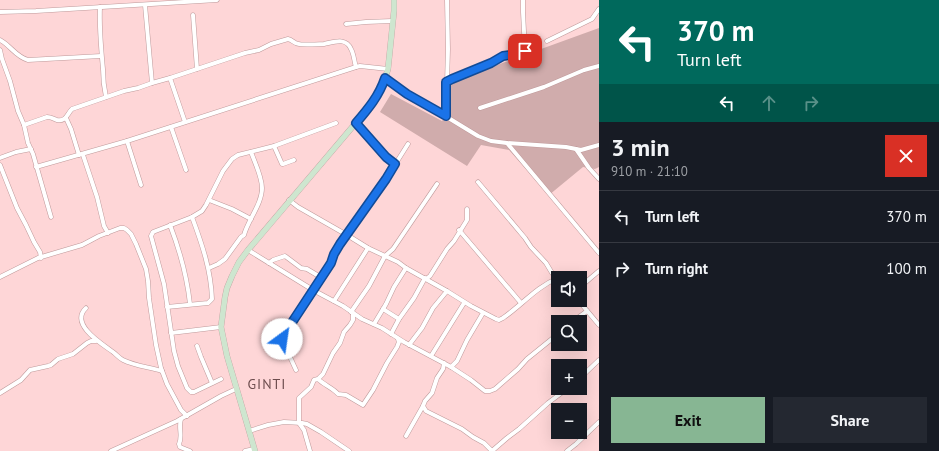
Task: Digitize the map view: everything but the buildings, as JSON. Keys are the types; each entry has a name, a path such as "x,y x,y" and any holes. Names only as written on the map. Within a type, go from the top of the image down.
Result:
{"main road":[{"path":"254,450 227,356 221,327 227,288 239,262 248,250 379,94 388,69 394,0"}],"street":[{"path":"0,12 217,0"},
{"path":"446,116 448,49 447,0"},
{"path":"446,82 491,63 503,56 524,53 522,12 523,0"},
{"path":"145,5 152,83"},
{"path":"100,7 99,24 101,56 103,83 106,97"},
{"path":"547,41 592,19 599,10"},
{"path":"193,15 197,69"},
{"path":"346,24 392,22"},
{"path":"24,125 50,116 55,120 63,120 72,109 124,91 170,78 290,39 299,44 322,44 336,41 345,42 352,50 356,67"},
{"path":"0,40 26,60 101,56"},
{"path":"0,50 51,217"},
{"path":"36,167 172,127 356,67 360,66 388,69"},
{"path":"480,108 544,87 584,70 599,66"},
{"path":"170,78 185,122"},
{"path":"385,78 407,94 478,136 490,141 576,149 586,149 599,145"},
{"path":"66,118 97,197 104,226 108,233"},
{"path":"221,379 194,392 187,388 174,351 164,284 151,236 153,232 192,217 202,211 223,171 232,159 274,146 336,123"},
{"path":"356,123 386,157 395,164"},
{"path":"172,127 186,170"},
{"path":"127,141 141,185"},
{"path":"507,143 599,253"},
{"path":"296,370 290,357 293,350 282,338 322,278 340,244 386,179 408,144"},
{"path":"274,146 282,164 294,160"},
{"path":"0,158 16,152 31,149"},
{"path":"576,149 599,179"},
{"path":"209,268 225,259 244,235 261,196 262,186 251,152"},
{"path":"0,165 17,208 40,252 41,258"},
{"path":"478,182 531,247 546,263 551,271"},
{"path":"310,451 304,430 299,422 300,398 311,387 314,380 318,379 322,374 340,343 344,332 353,320 352,312 370,286 386,256 393,249 437,184"},
{"path":"209,200 232,209 251,219"},
{"path":"289,200 298,207 368,248 398,262 447,291 464,303 496,319 500,320 533,293 551,281"},
{"path":"391,334 399,319 426,279 430,276 447,248 454,241 466,220 467,209"},
{"path":"167,307 208,303 212,299 209,268 192,217"},
{"path":"170,225 182,261 188,286 190,304"},
{"path":"0,277 14,269 41,258 82,245 99,236 120,228 127,230 131,234 146,269 156,345 162,371 181,410 187,416"},
{"path":"459,230 521,304"},
{"path":"334,301 368,248"},
{"path":"248,250 313,290 343,306 362,319 374,324 398,339 444,363 484,390 490,391 495,389 527,359 551,340"},
{"path":"269,264 273,260 285,256 301,268 307,269 322,278"},
{"path":"374,324 406,268"},
{"path":"587,281 599,271"},
{"path":"409,345 422,328 433,308 447,291"},
{"path":"431,356 464,303"},
{"path":"584,307 599,325"},
{"path":"86,308 82,312 82,323 85,329 96,341 123,360 136,365 162,371"},
{"path":"383,309 399,319"},
{"path":"582,315 587,311"},
{"path":"451,368 483,313"},
{"path":"171,333 221,327"},
{"path":"318,379 338,394 346,395 363,404 373,390 397,347 399,342 398,339"},
{"path":"0,393 24,378 30,370 51,365 58,359 73,354 87,343 96,341"},
{"path":"197,346 212,383"},
{"path":"587,371 599,360"},
{"path":"406,436 424,406 425,401 432,393 443,369 444,363"},
{"path":"111,451 182,419 236,388"},
{"path":"424,406 426,410 462,429 484,443 492,451 559,395"},
{"path":"182,419 180,424 181,441 179,444 180,447 190,451"},
{"path":"249,431 284,422 299,422 307,424 321,432 349,451"},
{"path":"567,451 599,422"},
{"path":"304,430 307,424"},
{"path":"245,451 254,450"}],"shaded area":[{"path":"599,28 599,167 595,169 583,167 549,195 509,150 481,145 467,166 380,112 391,94 442,121 449,111 451,83"}],"district":[{"name":"GINTI","path":"267,384"}],"route":[{"path":"282,339 327,270 340,244 395,164 386,157 356,123 379,94 385,78 407,94 446,116 446,82 491,63 503,56 524,53 525,51"}]}
